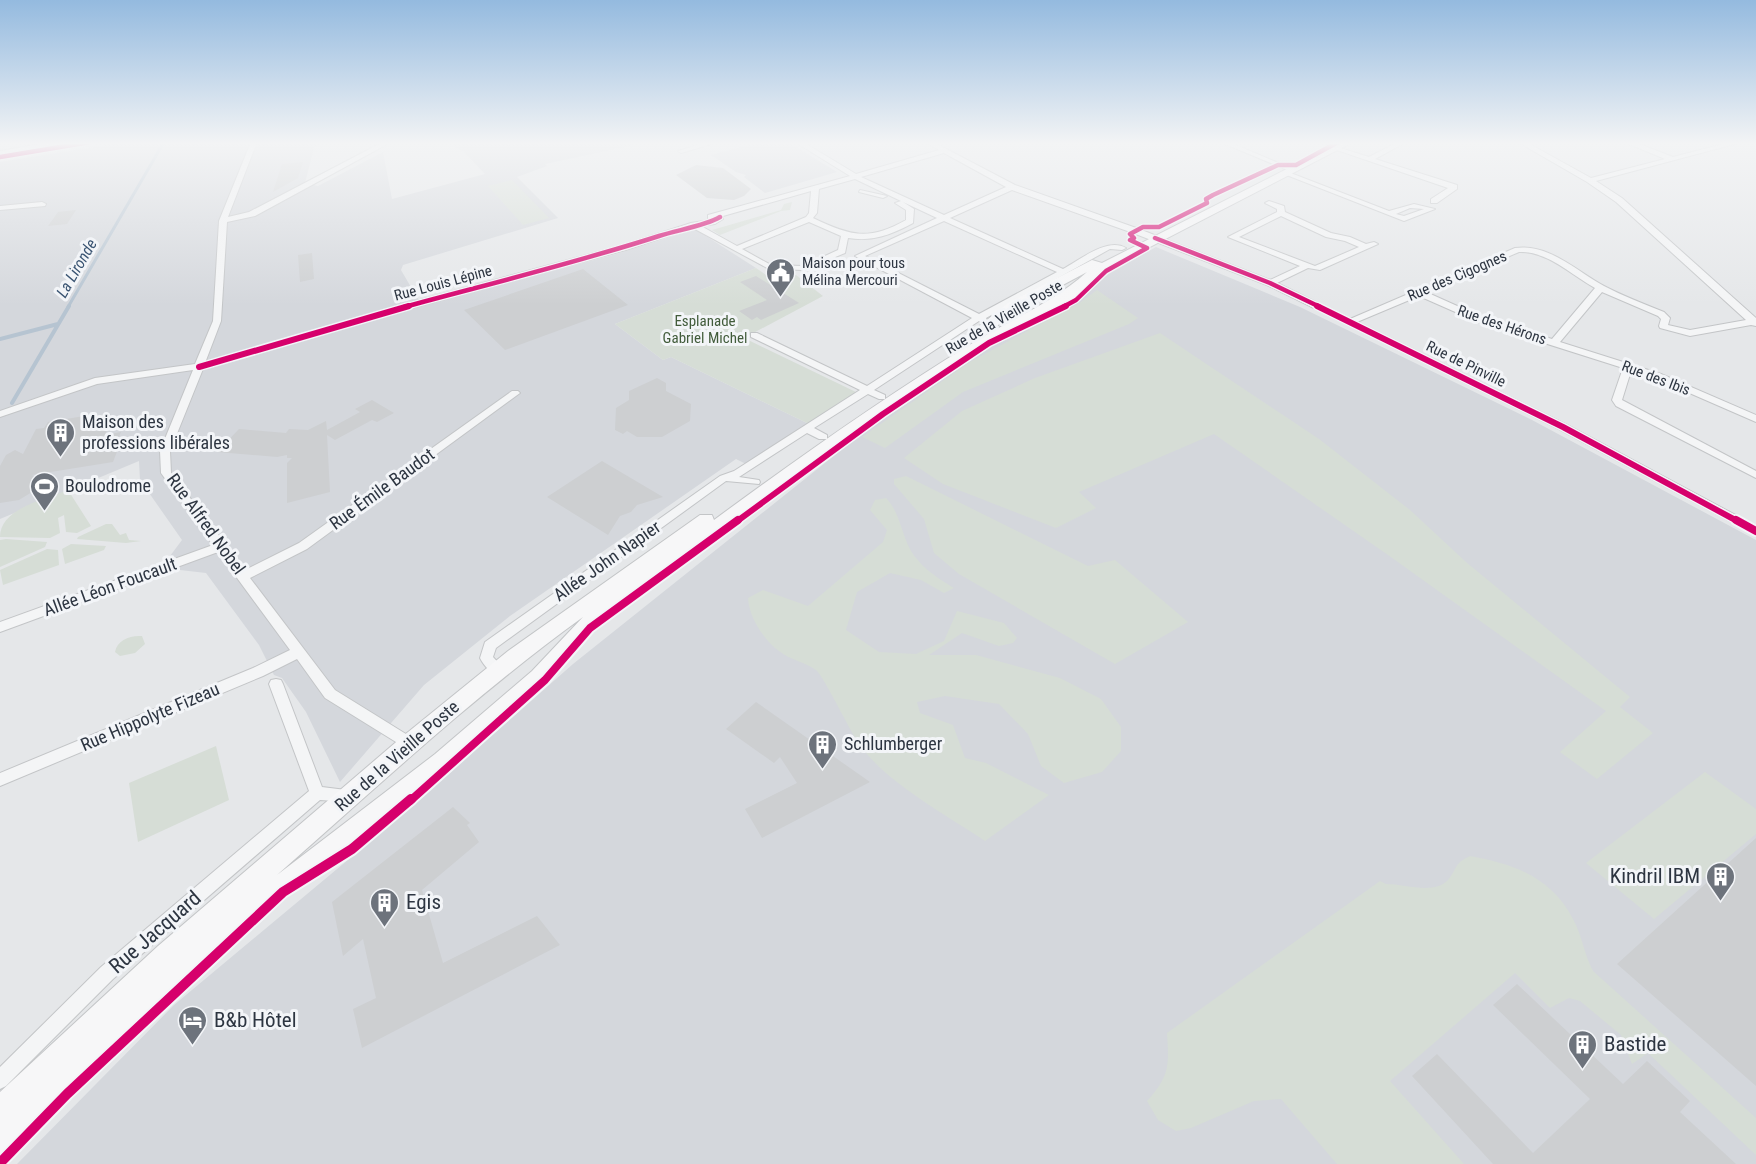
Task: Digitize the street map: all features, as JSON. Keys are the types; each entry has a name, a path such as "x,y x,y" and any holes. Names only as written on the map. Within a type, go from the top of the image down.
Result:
{"main road":[{"name":"Rue de la Vieille Poste","path":"0,1140 254,907 443,760 539,676 594,617 828,445 977,346 1068,296 1094,273 1155,238 1240,196"},
{"name":"Rue de la Vieille Poste","path":"0,1111 167,955 351,796 408,743 498,670 755,483 981,325 996,321 1013,306 1069,272 1134,242 1155,238"}],"street":[{"name":"Rue Alfred Nobel","path":"233,196 223,221 217,321 165,451 166,472 330,694 408,743"},
{"path":"223,221 252,214 285,196"},
{"name":"Rue Louis Lépine","path":"3,413 95,381 199,367 400,308 623,248 790,196"},
{"path":"735,249 809,219 813,213 814,196"},
{"path":"809,219 844,237 874,237 910,221 909,208 883,196"},
{"path":"898,196 1069,272"},
{"path":"981,325 859,256 991,196"},
{"name":"Rue de Pinville","path":"1038,196 1155,238 1270,284 1563,427 1756,531"},
{"path":"1347,196 1389,214"},
{"path":"1434,201 1441,196"},
{"path":"1611,196 1646,223 1755,322"},
{"path":"1269,203 1281,208 1281,213"},
{"path":"0,208 42,204"},
{"path":"1281,213 1329,235 1370,246 1317,268 1306,266 1232,237 1281,213"},
{"path":"694,225 766,267 800,269 842,251 844,237"},
{"name":"Rue des Cigognes","path":"1350,322 1522,249 1541,252 1600,288 1661,314 1666,318 1663,326 1689,333 1755,322"},
{"path":"1270,284 1306,266"},
{"name":"Rue de la Vieille Poste","path":"724,478 738,473 867,389 1069,272"},
{"name":"Rue des Hérons","path":"1418,292 1481,320 1554,343 1600,288"},
{"path":"754,335 882,396"},
{"name":"Rue des Ibis","path":"1554,343 1658,376 1756,419"},
{"path":"1628,366 1617,400 1619,404 1756,475"},
{"name":"Rue Émile Baudot","path":"243,576 303,546 515,393"},
{"path":"1744,414 1756,405"},
{"path":"0,423 3,413"},
{"path":"806,428 823,437"},
{"path":"724,478 755,483"},
{"name":"Allée John Napier","path":"498,670 486,658 490,645 724,478"},
{"name":"Allée Léon Foucault","path":"0,627 219,546"},
{"name":"Rue Hippolyte Fizeau","path":"0,780 258,672 298,652"},
{"path":"276,684 317,793 351,796"},
{"name":"Rue Jacquard","path":"0,1080 107,973 317,793"}],"shaded area":[{"path":"0,196 391,196 392,199 402,196 536,196 558,218 403,265 401,270 422,306 620,253 695,229 756,268 615,324 663,360 671,357 809,424 746,464 736,459 510,616 424,685 340,782 306,712 282,678 274,675 259,645 206,573 180,570 170,556 182,540 140,480 139,461 0,519"},
{"path":"1156,247 1300,307 1532,420 1756,540 1756,1164 17,1164 174,1005 391,824 573,664 860,435 1001,340 1044,321 1079,301 1107,275"}],"green space":[{"path":"497,196 528,196 549,218 523,225"},
{"path":"792,202 790,210 781,211 720,235 712,230 781,210 784,204"},
{"name":"Esplanade Gabriel Michel","path":"756,268 772,279 796,275 823,296 744,338 858,393 809,424 671,357 663,360 615,324"},
{"path":"1097,290 1138,318 1129,324 963,392 885,448 862,437 970,362 1081,302"},
{"path":"1160,333 1319,439 1410,510 1466,562 1630,697 1620,707 1653,733 1597,779 1560,752 1606,711 1214,434 1079,492 1096,508 1056,528 943,484 904,458 962,411 1035,378"},
{"path":"906,476 1088,566 1115,560 1188,622 1115,664 959,574 934,553 924,519 894,484 894,479"},
{"name":"Boulodrome","path":"68,490 91,526 77,533 66,532 64,515 58,518 60,533 50,538 0,537 2,527 16,512 37,501"},
{"path":"886,498 894,508 908,545 916,559 954,588 944,593 921,580 890,573 857,592 846,630 879,652 916,654 944,641 957,611 1004,623 1017,638 1013,643 999,646 962,633 929,655 976,655 1060,678 1101,699 1121,727 1121,751 1102,772 1064,783 1041,766 1028,734 999,704 945,696 917,702 920,713 953,725 965,758 986,763 1049,795 985,841 920,799 887,774 857,741 816,670 788,657 773,646 762,634 751,613 748,598 763,590 808,606 883,542 887,530 870,510 875,500"},
{"path":"106,524 112,524 120,535 126,533 129,540 141,541 126,543 77,539"},
{"path":"0,540 47,542 45,547 0,567"},
{"path":"71,544 106,546 104,550 65,564 62,549"},
{"path":"47,549 58,550 59,565 3,585 0,570"},
{"path":"142,636 145,644 135,653 120,656 115,652 118,644 125,639"},
{"path":"216,746 229,800 138,842 129,783"},
{"path":"1705,772 1756,809 1756,834 1654,919 1586,863"},
{"path":"1470,856 1516,868 1530,875 1554,893 1576,925 1593,971 1756,1118 1756,1155 1648,1053 1632,1064 1621,1035 1580,1001 1569,998 1550,1008 1515,973 1390,1081 1464,1164 1337,1164 1281,1099 1254,1101 1191,1128 1176,1131 1158,1120 1147,1101 1164,1077 1168,1062 1167,1033 1380,881 1386,884 1419,888 1435,887 1448,880 1458,864"}],"building":[{"path":"705,196 743,196 734,200"},
{"path":"76,210 67,224 48,226 58,212"},
{"path":"312,253 314,279 300,282 298,255"},
{"path":"583,269 628,305 505,350 464,310"},
{"name":"Maison pour tous Mélina Mercouri","path":"756,276 799,303 761,320 757,317 752,320 739,311 767,300 740,282"},
{"path":"657,378 666,383 666,391 691,404 690,421 662,437 637,437 627,431 623,434 615,430 616,408 629,400 629,391"},
{"path":"372,400 394,413 377,422 372,420 335,440 327,435 330,492 287,503 287,463 292,458 287,458 287,455 277,457 217,452 239,429 286,433 289,429 308,430 326,421 327,430 360,412 355,409"},
{"name":"Maison des professions libérales","path":"96,414 95,417 111,414 104,431 107,430 105,435 121,432 114,449 118,449 113,462 32,475 53,485 37,494 32,492 19,500 0,503 0,466 6,455 15,450 23,454 36,429 44,428 48,422"},
{"path":"602,461 663,497 637,505 631,512 620,516 608,535 547,497"},
{"name":"Schlumberger","path":"756,702 870,782 762,838 745,809 797,783 780,757 774,763 726,729"},
{"name":"Egis","path":"453,807 470,823 467,825 479,842 422,890 443,963 537,916 560,945 362,1048 353,1009 376,998 363,939 343,956 332,902"},
{"name":"Kindril IBM","path":"1756,838 1756,1086 1617,964"},
{"name":"Bastide","path":"1517,984 1623,1084 1647,1061 1690,1101 1680,1112 1736,1164 1493,1164 1412,1076 1437,1054 1533,1153 1590,1099 1493,1005"}],"waterway":[{"name":"La Lironde","path":"68,307 132,196"},
{"path":"12,403 69,306"},
{"name":"La Lironde","path":"0,339 58,324"}],"cycle path":[{"path":"1147,248 1130,240 1134,238 1130,234 1143,227 1159,227 1207,203 1206,199 1211,196"},
{"path":"199,367 401,308 623,248 694,225 712,222 720,217"},
{"path":"1155,238 1270,283 1350,322 1563,427 1756,531"},
{"path":"0,1163 67,1094 198,969 283,892 352,849 449,768 545,680 590,628 883,414 989,343 1043,319 1076,300 1106,271 1147,248"}],"place":[{"name":"Maison pour tous Mélina Mercouri","path":"781,298"},
{"name":"Maison des professions libérales","path":"61,458"},
{"name":"Boulodrome","path":"44,512"},
{"name":"Schlumberger","path":"823,770"},
{"name":"Kindril IBM","path":"1721,902"},
{"name":"Egis","path":"385,928"},
{"name":"B&b Hôtel","path":"193,1046"},
{"name":"Bastide","path":"1583,1070"}]}
